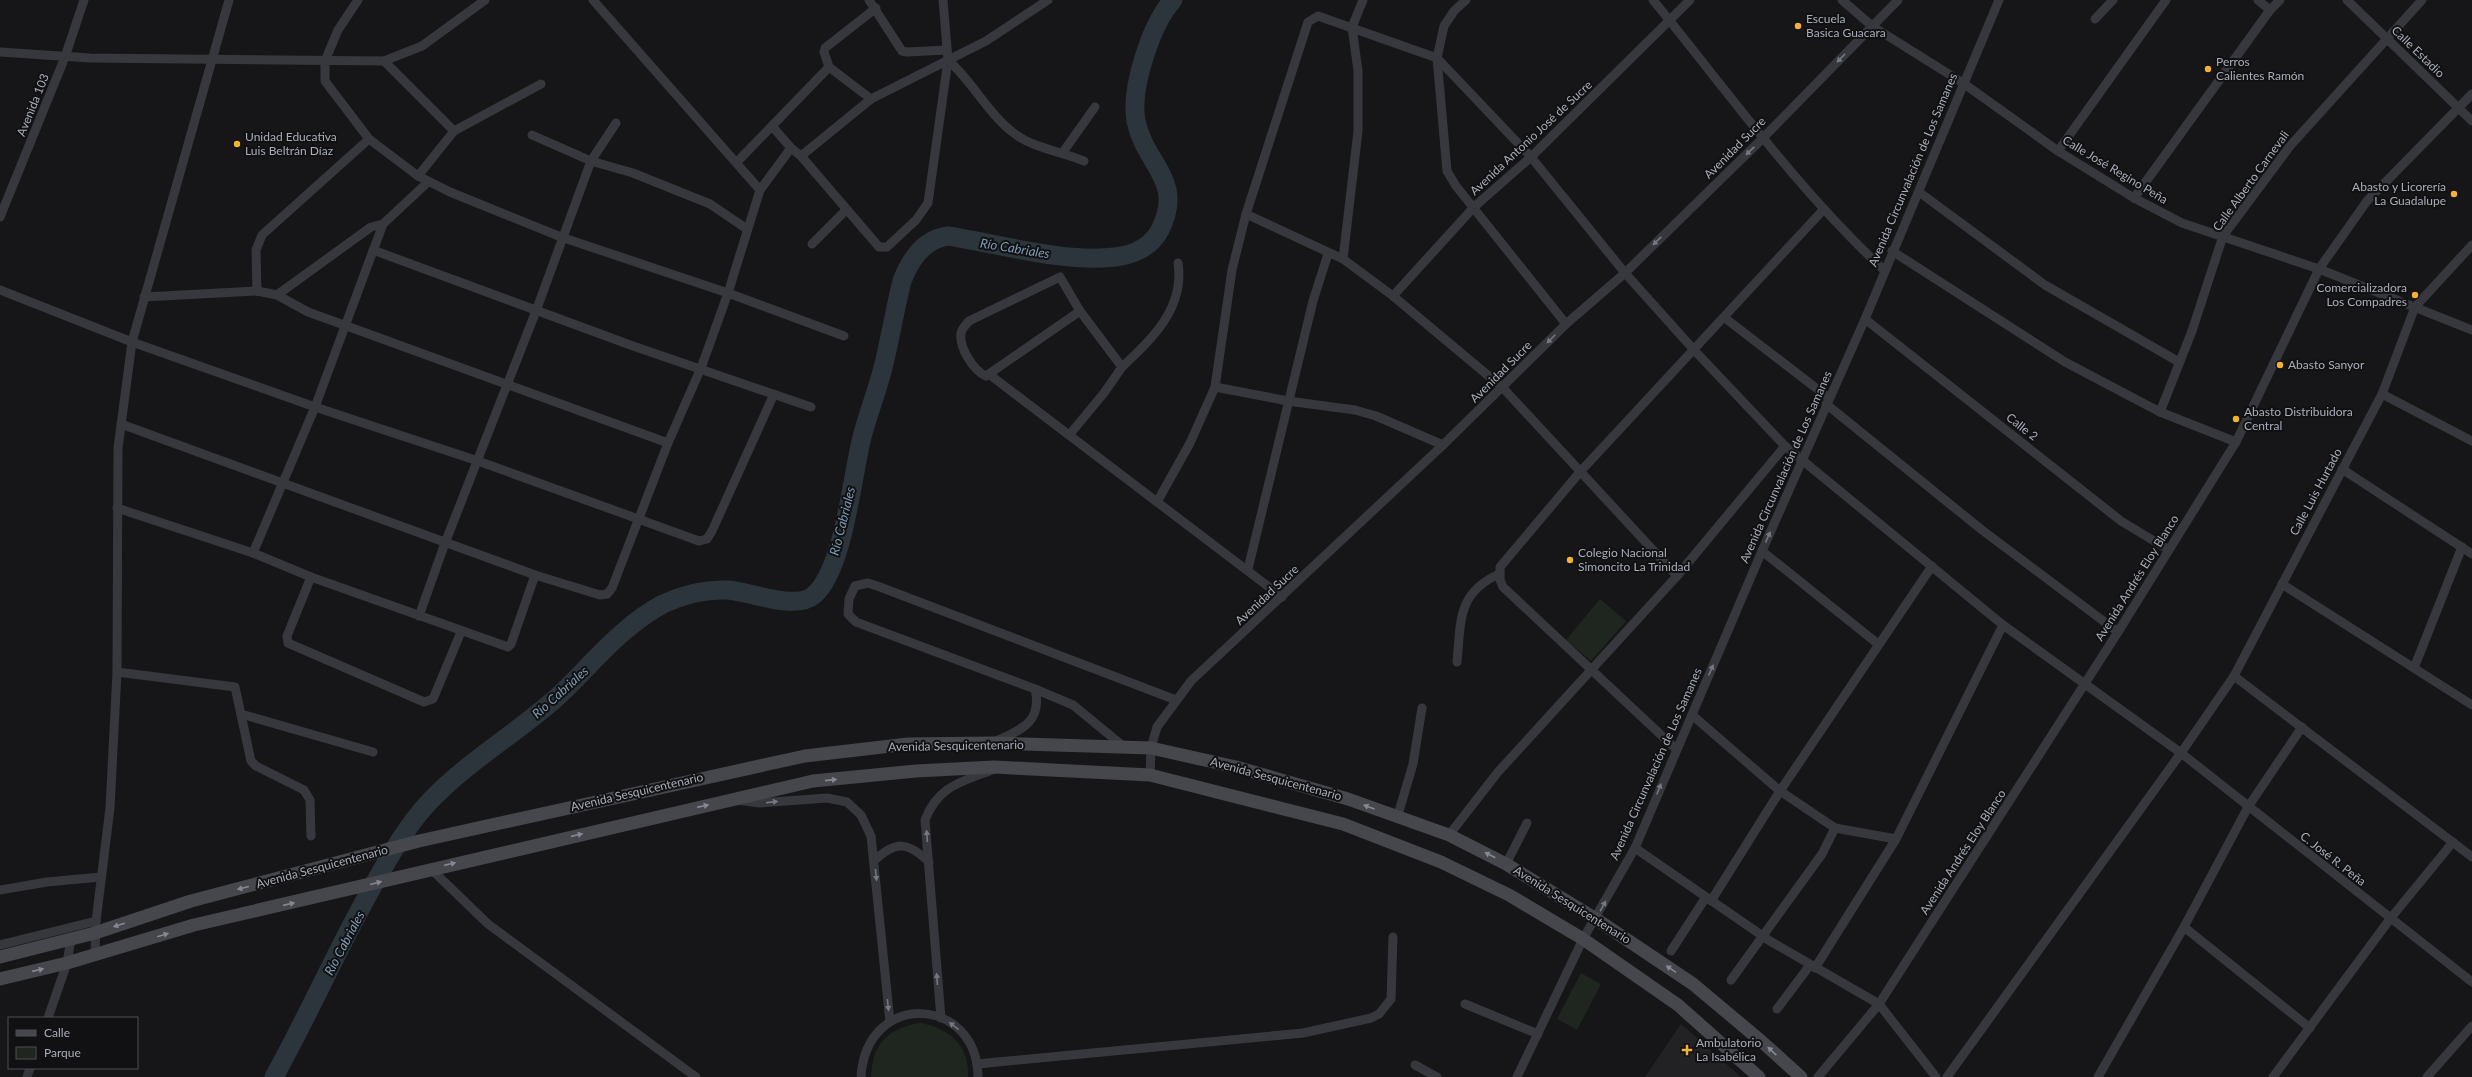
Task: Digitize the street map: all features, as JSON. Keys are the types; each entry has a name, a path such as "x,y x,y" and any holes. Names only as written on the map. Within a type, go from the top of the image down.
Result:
{"main road":[{"name":"Avenida Sesquicentenario","path":"0,957 71,939 96,927 420,841 805,756 908,744 993,743 1092,748 1123,746 1151,748 1236,767 1348,799 1397,818 1449,835 1506,864 1596,919 1692,984 1761,1041 1801,1077"},
{"name":"Avenida Sesquicentenario","path":"0,979 67,963 194,926 340,892 412,873 813,782 916,770 1001,768 1150,774 1343,824 1441,862 1509,895 1584,939 1678,1005 1759,1077"}],"street":[{"name":"Avenida 103","path":"0,217 65,56 84,0"},
{"path":"95,955 101,877 110,808 118,672 118,448 132,342 229,0"},
{"path":"358,0 338,30 325,61 325,81 369,139 418,176 428,182 561,237 728,293 844,336"},
{"path":"0,52 65,56 384,61 422,46 485,0"},
{"path":"593,0 738,162 760,190"},
{"path":"869,0 876,8 902,51 947,50"},
{"path":"772,126 791,148 801,156 876,244 887,247 916,220 928,203 948,60 943,0"},
{"path":"801,156 871,99 986,42 1048,0"},
{"path":"1343,260 1358,131 1358,71 1352,27 1363,0"},
{"path":"1466,0 1454,11 1444,26 1437,58 1447,171 1456,186 1566,324"},
{"path":"1653,0 1762,139 1824,209 1884,270"},
{"name":"Avenida Antonio José de Sucre","path":"1393,296 1474,207 1531,157 1690,0"},
{"name":"Calle José Regino Peña","path":"1842,0 1872,26 1963,83 2058,151 2134,198 2182,222 2319,269 2472,330"},
{"name":"Avenidad Sucre","path":"1150,774 1151,748 1157,727 1191,681 1503,388 1566,324 1625,273 1762,139 1898,0"},
{"name":"Avenida Circunvalación de Los Samanes","path":"1517,1077 1584,939 1635,848 1676,749 1762,551 1865,319 1884,270 1919,192 1963,83 1999,0"},
{"path":"2095,19 2113,0"},
{"path":"2058,151 2166,0"},
{"path":"2258,0 2270,10"},
{"path":"2134,198 2270,10 2280,0"},
{"name":"Calle Estadio","path":"2347,0 2472,121"},
{"name":"Calle Alberto Carnevali","path":"2160,412 2223,236 2290,146 2386,38 2422,0"},
{"path":"871,99 828,67 824,52 825,48 876,8"},
{"path":"1156,502 1190,443 1215,387 1232,270 1246,214 1308,22 1318,16 1437,58"},
{"name":"C. José R. Peña","path":"1437,58 1531,157 1625,273 1694,350 1785,446 1803,459 2003,625 2181,753 2390,919 2472,982"},
{"path":"948,60 963,74 1001,122 1016,134 1040,146 1063,152 1084,160"},
{"path":"384,61 454,131"},
{"path":"738,162 828,67"},
{"path":"418,176 454,131 541,84"},
{"name":"Avenida Andrés Eloy Blanco","path":"1818,1077 1879,1004 2085,685 2236,442 2319,269 2367,201 2472,94"},
{"path":"1063,152 1095,107"},
{"path":"419,616 445,543 536,311 561,237 592,161 616,123"},
{"path":"532,135 592,161 633,173 710,204 747,229"},
{"path":"257,291 256,250 262,236 369,139"},
{"path":"121,424 285,482 445,543 535,575 600,595 606,594 612,588 668,443 701,368 728,293 760,190 791,148"},
{"path":"277,295 364,232 383,224 428,182"},
{"path":"1919,192 2045,285 2179,362"},
{"path":"1676,749 1503,587 1499,574 1500,567 1506,558 1580,472 1725,318 1824,209"},
{"path":"812,244 846,210"},
{"path":"1246,214 1343,260 1393,296 1503,388 1677,576"},
{"path":"253,553 285,482 315,407 344,325 383,224"},
{"name":"Calle Luis Hurtado","path":"1947,1077 2181,753 2234,676 2382,394 2415,307 2472,245"},
{"path":"373,250 536,311 810,406"},
{"path":"1892,251 2065,362 2160,412 2236,442"},
{"path":"1248,569 1313,300 1328,254"},
{"path":"1070,434 1104,393 1122,367 1153,339 1164,322 1174,302 1179,284 1178,263"},
{"path":"1080,311 990,375 984,375 968,357 961,339 961,332 969,321 1059,277 1080,311 1122,367"},
{"path":"0,290 132,342 315,407 478,461 639,521 699,541 707,539 774,394"},
{"path":"144,297 257,291 277,295 308,312 668,443"},
{"path":"1725,318 1828,401 1982,530 2118,632"},
{"name":"Calle 2","path":"1865,319 2121,521 2169,550"},
{"path":"990,375 1070,434 1156,502 1248,569 1282,597"},
{"path":"1215,387 1288,401 1355,410 1376,416 1443,445"},
{"path":"2382,394 2472,441"},
{"path":"1449,835 1498,772 1677,576 1785,446"},
{"path":"2342,469 2472,554"},
{"path":"117,508 253,553 311,577 502,646 510,646 535,575"},
{"path":"2414,668 2462,547"},
{"path":"1762,551 1878,644"},
{"path":"1671,951 1709,899 1878,644 1932,566"},
{"path":"1457,662 1461,616 1469,596 1483,581 1499,574"},
{"path":"311,577 287,636 288,643 424,702 433,699 461,632"},
{"path":"1123,746 1073,705 1035,689 856,622 848,614 849,599 855,586 868,583 880,587 1176,700"},
{"path":"2282,584 2472,705"},
{"path":"1777,1009 1813,967 1896,838 2003,625"},
{"path":"118,672 234,687 251,761 256,766 304,790 310,800 311,836"},
{"path":"2234,676 2302,726 2472,857"},
{"path":"993,743 1023,728 1031,720 1035,714 1038,700 1035,689"},
{"path":"1397,818 1413,764 1422,708"},
{"path":"241,714 373,752"},
{"path":"1692,715 1780,791 1835,828 1896,838"},
{"path":"2098,1077 2184,927 2248,807 2302,726"},
{"path":"941,1018 925,820 932,804 944,790 1001,768"},
{"path":"733,799 759,804 827,798 847,802 861,815 871,836 890,1022"},
{"path":"1506,864 1527,824"},
{"path":"1730,980 1761,935 1822,854 1835,828"},
{"path":"2272,1077 2390,919 2453,842"},
{"path":"874,861 894,846 906,846 917,851 929,862"},
{"path":"1635,848 1761,935 1813,967 1879,1004 1936,1077"},
{"path":"431,869 488,924 696,1077"},
{"path":"0,890 47,882 101,877"},
{"name":"Avenida Sesquicentenario","path":"0,945 96,927"},
{"path":"2184,927 2310,1028"},
{"path":"977,1064 1303,1033 1372,1018 1380,1014 1391,999 1393,937"},
{"path":"48,1017 67,963 71,939"},
{"path":"1465,1004 1538,1034"},
{"path":"858,1077 861,1077 863,1058 870,1040 890,1022 900,1017 918,1013 941,1018 954,1025 968,1039 977,1064 978,1077"},
{"path":"2426,1077 2472,1026"},
{"path":"1415,1065 1437,1077"}],"shaded area":[{"name":"Ambulatorio La Isabélica","path":"1681,1024 1741,1077 1645,1077"}],"green space":[{"path":"1600,599 1626,621 1591,661 1566,640"},
{"path":"1581,973 1601,984 1577,1030 1557,1019"},
{"path":"920,1023 940,1029 956,1040 965,1056 968,1066 968,1077 871,1077 875,1055 884,1040 899,1029"}],"waterway":[{"name":"Río Cabriales","path":"274,1077 348,932 386,863 414,820 444,787 555,699 606,648 633,624 647,613 663,604 679,597 711,590 738,591 785,601 806,599 814,595 824,582 833,565 840,544 846,521 862,437 883,368 902,281 914,258 925,246 932,241 948,236 1032,252 1095,258 1122,256 1135,252 1152,241 1160,230 1167,213 1168,198 1166,185 1161,173 1147,150 1136,121 1136,92 1139,75 1150,40 1165,11 1173,0"}],"place":[{"name":"Escuela Basica Guacara","path":"1798,26"},
{"name":"Perros Calientes Ramón","path":"2208,69"},
{"name":"Unidad Educativa Luis Beltrán Díaz","path":"237,144"},
{"name":"Abasto y Licorería La Guadalupe","path":"2454,194"},
{"name":"Comercializadora Los Compadres","path":"2415,295"},
{"name":"Abasto Sanyor","path":"2280,365"},
{"name":"Abasto Distribuidora Central","path":"2236,419"},
{"name":"Colegio Nacional Simoncito La Trinidad","path":"1570,560"},
{"name":"Ambulatorio La Isabélica","path":"1687,1050"}]}
